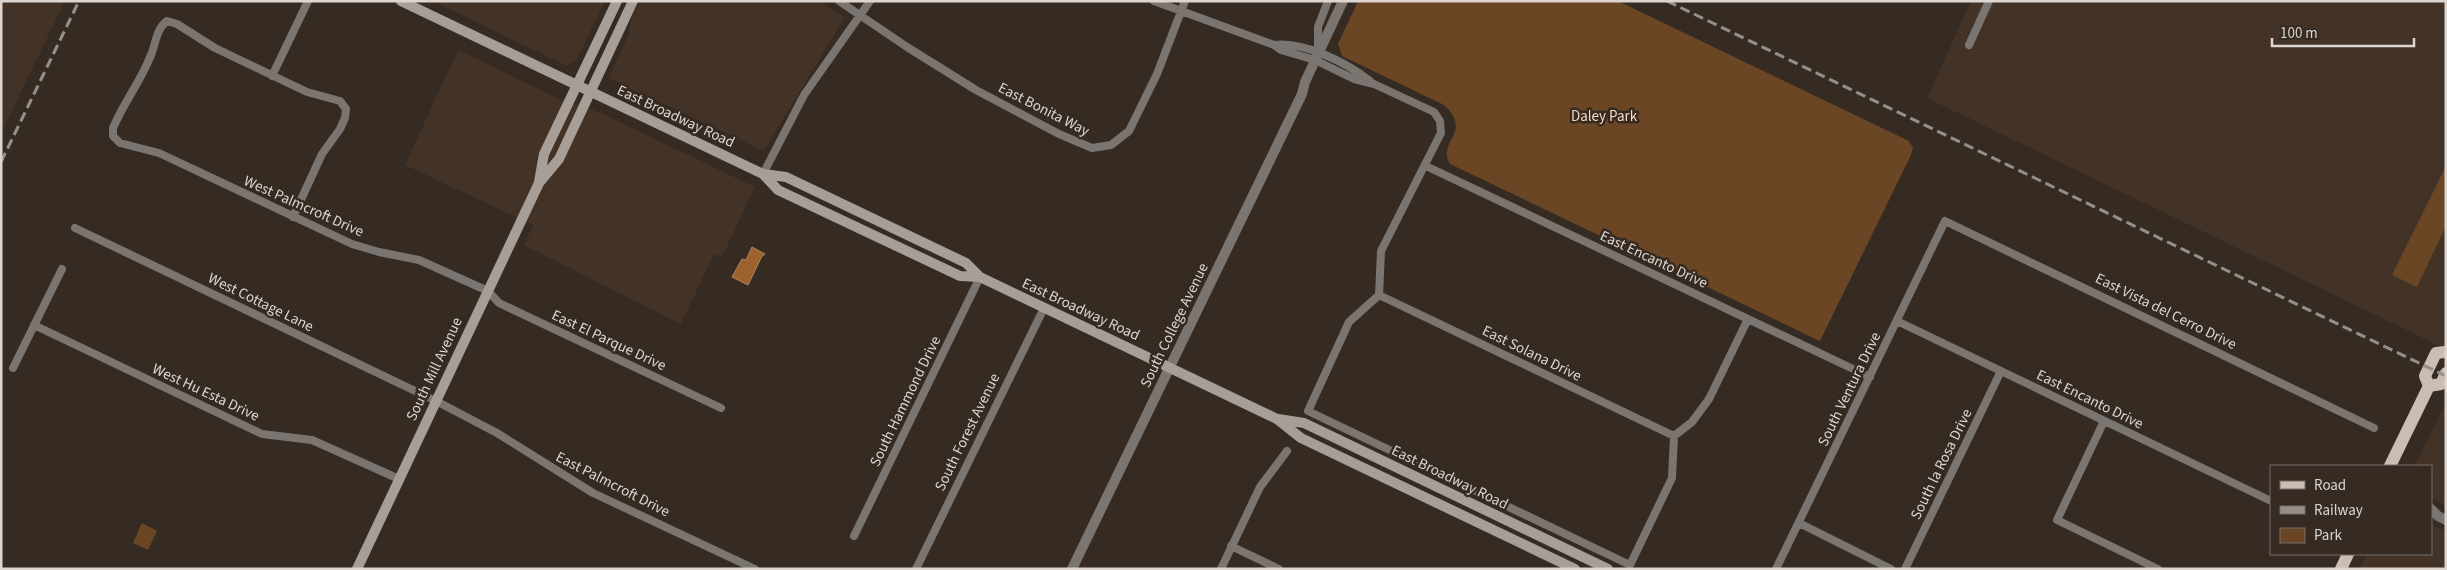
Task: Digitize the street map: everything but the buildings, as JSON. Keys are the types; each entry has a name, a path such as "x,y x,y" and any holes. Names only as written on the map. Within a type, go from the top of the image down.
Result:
{"main road":[{"name":"East Broadway Road","path":"401,1 763,174 786,178 966,263 980,277 1277,419 1301,438 1575,569"},
{"name":"South Mill Avenue","path":"539,183 544,154 617,1"},
{"name":"South Mill Avenue","path":"357,569 539,183 558,159 634,1"},
{"path":"2390,465 2428,386 2425,376 2436,353 2446,352"},
{"path":"2428,386 2441,384 2446,373"},
{"name":"East Broadway Road","path":"1277,419 1304,423 1608,569"},
{"path":"2337,569 2338,555"},
{"path":"2341,569 2348,555"}],"street":[{"path":"293,217 322,154 340,129 345,118 346,109 340,101 307,92 272,76 308,1"},
{"name":"East Bonita Way","path":"840,1 976,90 1058,134 1092,148 1111,145 1129,132 1157,74 1181,12"},
{"path":"763,174 804,95 870,1"},
{"path":"1154,1 1274,45 1283,44 1320,58 1354,79 1374,84 1434,112 1440,120 1441,132 1426,166 1381,251 1379,295 1349,322 1308,411 1630,565 1672,478 1674,436 1692,422 1709,399 1748,319"},
{"path":"1181,12 1185,1"},
{"path":"1320,58 1318,26 1328,1"},
{"name":"South College Avenue","path":"1320,58 1343,1"},
{"name":"South College Avenue","path":"1072,569 1302,94 1305,82 1350,1"},
{"path":"1969,45 1989,1"},
{"name":"West Palmcroft Drive","path":"272,76 215,48 177,24 167,21 160,26 152,54 141,79 118,116 113,128 113,136 120,143 159,153 352,244 379,252 419,260 488,292"},
{"name":"East Encanto Drive","path":"1426,166 1870,377"},
{"name":"South Ventura Drive","path":"1776,569 1945,220"},
{"name":"East Vista del Cerro Drive","path":"1945,220 2374,428"},
{"name":"West Cottage Lane","path":"75,228 436,401"},
{"path":"13,368 62,269"},
{"name":"South Hammond Drive","path":"854,536 980,277"},
{"name":"East El Parque Drive","path":"488,292 499,303 721,408"},
{"name":"East Solana Drive","path":"1379,295 1674,436"},
{"name":"South Forest Avenue","path":"916,569 1044,308"},
{"name":"East Encanto Drive","path":"1897,322 2270,501"},
{"name":"West Hu Esta Drive","path":"34,326 262,434 312,440 399,479"},
{"name":"South la Rosa Drive","path":"1905,569 2001,371"},
{"name":"East Palmcroft Drive","path":"436,401 498,434 594,493 755,569"},
{"path":"2104,421 2057,520 2158,569"},
{"path":"1221,569 1260,488 1287,451"},
{"path":"1798,524 1891,569"},
{"path":"1231,546 1279,569"}],"shaded area":[{"path":"1,1 65,1 1,133"},
{"path":"433,1 605,1 576,61 567,66"},
{"path":"640,1 819,1 845,17 764,151 608,78 628,36 632,18"},
{"path":"1971,1 2446,1 2446,349 1927,98"},
{"path":"458,50 553,96 601,113 755,187 722,257 714,254 681,324 524,245 533,225 405,165"},
{"path":"752,247 765,254 762,256 748,285 732,277 742,259 746,260"},
{"path":"2446,402 2446,506 2432,499 2432,465 2414,465"},
{"path":"2432,524 2446,531 2446,569 2359,569 2366,555 2432,555"}],"green space":[{"name":"Daley Park","path":"1358,1 1618,1 1909,141 1913,148 1820,341 1450,164 1447,149 1456,123 1444,105 1342,56 1338,44"},
{"path":"2446,166 2446,226 2417,287 2392,275"},
{"path":"142,523 157,531 148,550 133,543"}],"railway":[{"path":"1,162 79,1"},
{"path":"1667,1 2446,376"}]}
